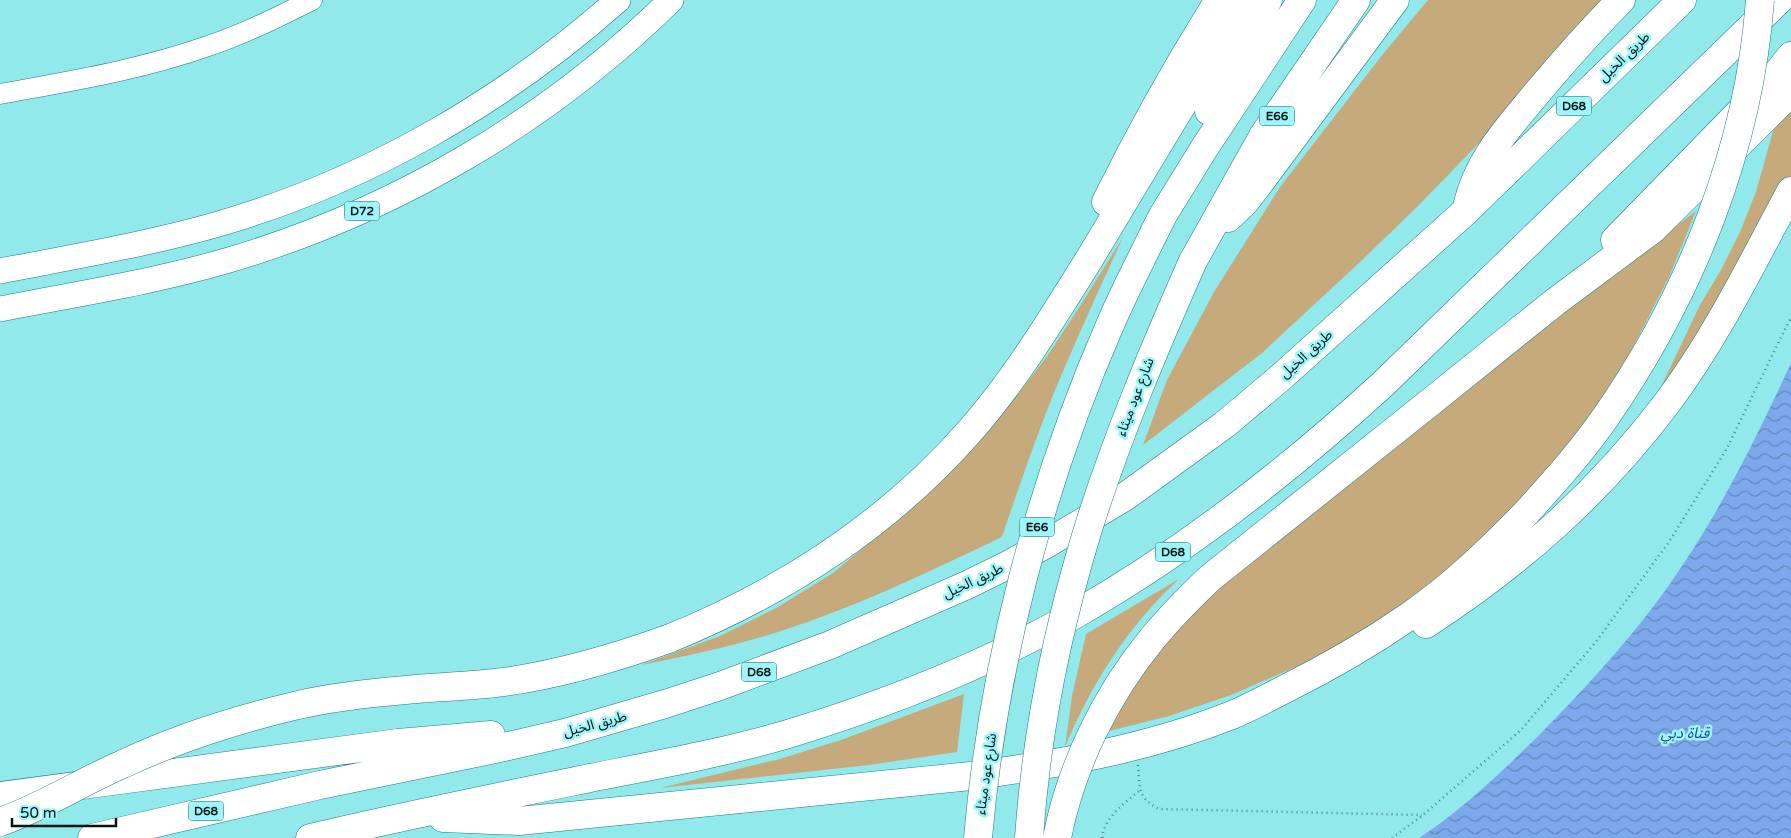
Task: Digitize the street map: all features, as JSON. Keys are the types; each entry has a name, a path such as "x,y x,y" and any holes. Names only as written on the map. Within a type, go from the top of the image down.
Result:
{"highway":[{"path":"1068,294 1078,260 1127,158 1202,26 1219,0"},
{"path":"0,822 31,810 155,749 261,714 333,698 370,693 474,685 533,677 598,662 668,639 736,610 831,554 890,509 944,459 986,411 1030,352 1068,294 1221,40 1248,0"},
{"path":"1158,224 1214,101 1268,0"},
{"name":"شارع عود ميثاء","path":"978,838 995,710 1015,612 1041,514 1073,418 1107,333 1158,224 1231,105 1302,0"},
{"name":"شارع عود ميثاء","path":"1029,838 1044,719 1063,624 1088,530 1122,429 1154,349 1206,236 1263,136 1356,0"},
{"path":"1206,236 1243,204 1396,0"},
{"path":"1466,211 1473,184 1485,159 1493,148 1568,57 1621,0"},
{"name":"طريق الخيل","path":"92,838 301,789 565,733 665,704 830,645 967,585 1048,543 1126,496 1224,426 1466,211 1682,0"},
{"path":"404,816 519,821 971,776 1073,760 1138,745 1234,714 1318,672 1364,646 1408,617 1484,556 1568,466 1606,416 1640,365 1670,311 1696,255 1718,197 1736,138 1750,78 1760,0"},
{"name":"D68","path":"310,838 404,816 711,754 786,734 860,711 932,683 1003,651 1072,616 1137,577 1204,531 1266,485 1324,438 1384,384 1779,0"},
{"path":"1555,302 1775,76 1791,56"},
{"path":"1058,838 1071,788 1086,748 1104,710 1151,639 1179,607 1210,578 1555,302 1653,229 1791,92"},
{"path":"1234,714 1262,710 1276,705 1380,651 1463,600 1509,566 1550,531 1597,485 1668,402 1723,315 1791,191"},
{"path":"0,796 406,742 481,735 565,733"}],"main road":[{"path":"0,271 176,236 256,212 328,185 418,142 488,100 555,53 618,0"},
{"name":"D72","path":"0,309 185,272 272,246 357,213 439,172 518,126 589,73 623,45 671,0"}],"lane":[{"path":"0,94 112,73 176,57 238,35 312,0"}],"path":[{"path":"1392,838 1423,815 1521,730 1595,643 1669,542 1726,450 1791,317"},
{"path":"1138,745 1140,790 1143,799 1159,809 1423,815"},
{"path":"1102,838 1105,824 1111,815 1140,790"}],"shaded area":[{"path":"1428,0 1606,0 1546,63 1481,141 1359,263 1262,353 1143,445 1167,380 1214,292 1280,187 1383,54"},
{"path":"1791,98 1791,176 1699,340 1661,387 1700,305 1721,270 1740,232 1756,192 1779,110"},
{"path":"1696,211 1669,277 1631,351 1592,414 1545,476 1491,538 1381,622 1298,666 1231,695 1169,716 1105,732 1152,654 1212,591 1465,386"},
{"path":"1123,237 1049,405 1002,537 836,612 761,637 641,665 720,636 778,607 833,573 923,498 968,454 1005,411 1048,355"},
{"path":"1179,579 1143,616 1113,657 1087,700 1065,747 1072,696 1086,634"},
{"path":"964,694 957,752 869,765 660,788 780,759 841,740"}],"water":[{"name":"قناة دبي","path":"1791,363 1791,838 1419,838 1469,801 1545,729 1637,627 1671,583 1729,488"}]}
